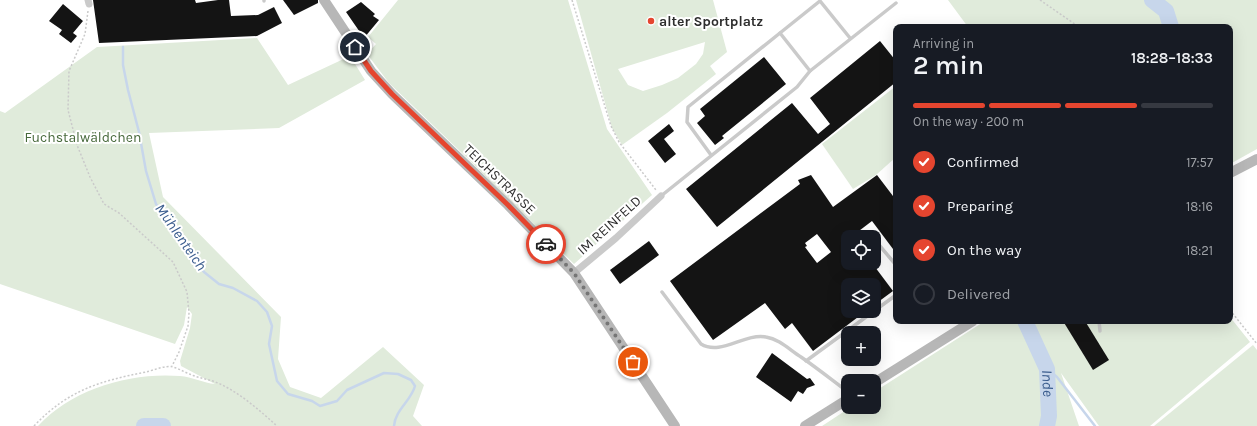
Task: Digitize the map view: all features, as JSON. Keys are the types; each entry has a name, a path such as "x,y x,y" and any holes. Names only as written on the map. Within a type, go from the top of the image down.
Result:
{"main road":[{"name":"TEICHSTRASSE","path":"324,0 371,71 392,94 508,205 574,273 675,426"},
{"path":"1233,171 1257,159"},
{"path":"881,379 968,324"},
{"path":"804,426 841,403"}],"street":[{"name":"IM REINFELD","path":"574,273 616,238 661,196"}],"lane":[{"path":"711,156 687,122 688,107 820,1 850,38"},
{"path":"661,196 797,87 810,71 850,38 896,3"},
{"path":"780,32 810,71"},
{"path":"881,248 893,262"},
{"path":"662,292 701,344 707,348 724,346 746,338 768,337 783,345 841,387"},
{"path":"806,361 893,297"},
{"path":"1099,324 1100,331"}],"path":[{"path":"572,0 611,126 619,142 661,196"},
{"path":"1040,0 1075,24"},
{"path":"88,2 85,34 69,71 68,110 77,145 90,177 104,204 119,213 173,262 187,292 189,313 188,326 179,352 172,366"},
{"path":"1233,314 1257,344"},
{"path":"34,426 64,400 98,383 113,378 172,366 191,375 214,381 238,394 262,412 277,426"}],"green space":[{"path":"398,0 568,0 607,129 652,195 574,264 389,83 367,54 376,44 368,37"},
{"path":"576,0 713,0 727,52 710,66 716,74 667,113 622,145 612,128","holes":["705,42 703,54 696,64 678,78 643,91 628,85 618,69"]},
{"path":"948,0 1257,0 1257,149 1233,162 1233,24 966,24"},
{"name":"Fuchstalwäldchen","path":"257,38 288,85 350,56 365,80 279,128 149,133 163,197 281,317 278,359 290,387 321,398 383,347 424,385 413,416 422,426 38,426 52,413 68,402 85,393 122,380 161,375 180,376 215,384 181,366 180,361 190,328 192,314 187,307 184,325 175,344 0,284 0,111 5,113 97,47"},
{"path":"893,88 893,160 876,175 853,189 822,144"},
{"path":"1233,321 1250,342 1150,426 1099,426 1061,373 1079,426 822,426 841,414 881,414 881,388 980,324 1233,324"},
{"path":"1253,345 1257,350 1257,426 1154,426"}],"building":[{"path":"93,0 195,0 196,3 229,0 231,16 258,15 274,7 282,23 257,36 99,43"},
{"path":"283,0 318,0 318,3 294,15"},
{"path":"361,2 375,14 373,16 379,20 364,38 346,12"},
{"path":"63,4 83,21 73,33 77,36 71,43 59,34 62,30 49,21"},
{"path":"880,41 893,57 893,84 717,227 686,189 792,103 818,134 830,124 810,98"},
{"path":"764,57 786,84 722,136 724,138 715,145 697,123 705,116 700,109"},
{"path":"669,124 674,131 664,139 676,154 665,163 648,141"},
{"path":"811,175 833,207 877,175 893,196 893,249 881,233 881,230 879,230 872,221 860,230 841,230 841,270 877,270 893,291 881,300 881,278 841,278 841,318 857,318 846,326 841,326 841,330 813,351 792,323 785,329 765,303 713,340 670,281 800,184 798,180","holes":["817,234 831,252 817,263 805,247 807,246 805,243"]},
{"path":"649,241 659,255 620,284 610,270"},
{"path":"1065,324 1087,324 1109,360 1093,370"},
{"path":"772,353 807,379 810,378 815,385 807,388 803,394 798,391 791,402 756,377"}],"waterway":[{"name":"Inde","path":"1152,0 1166,11 1170,24"},
{"name":"Mühlenteich","path":"123,47 123,65 128,90 139,132 146,171 156,204 204,272 219,284 233,288 257,301 267,312 272,326 269,344 277,381 288,394 312,401 320,406 337,401 347,390 384,373 398,374 411,380 415,386 397,415 394,426"},
{"name":"Inde","path":"1026,324 1047,369 1049,416 1047,426"},
{"path":"1047,369 1057,377 1095,426"},
{"name":"Inde","path":"144,426 163,426"}],"way so far":[{"path":"546,244 574,273 633,362"}],"place":[{"name":"alter Sportplatz","path":"651,21"}],"route":[{"path":"355,47 371,71 392,94 508,205 546,244"}]}
